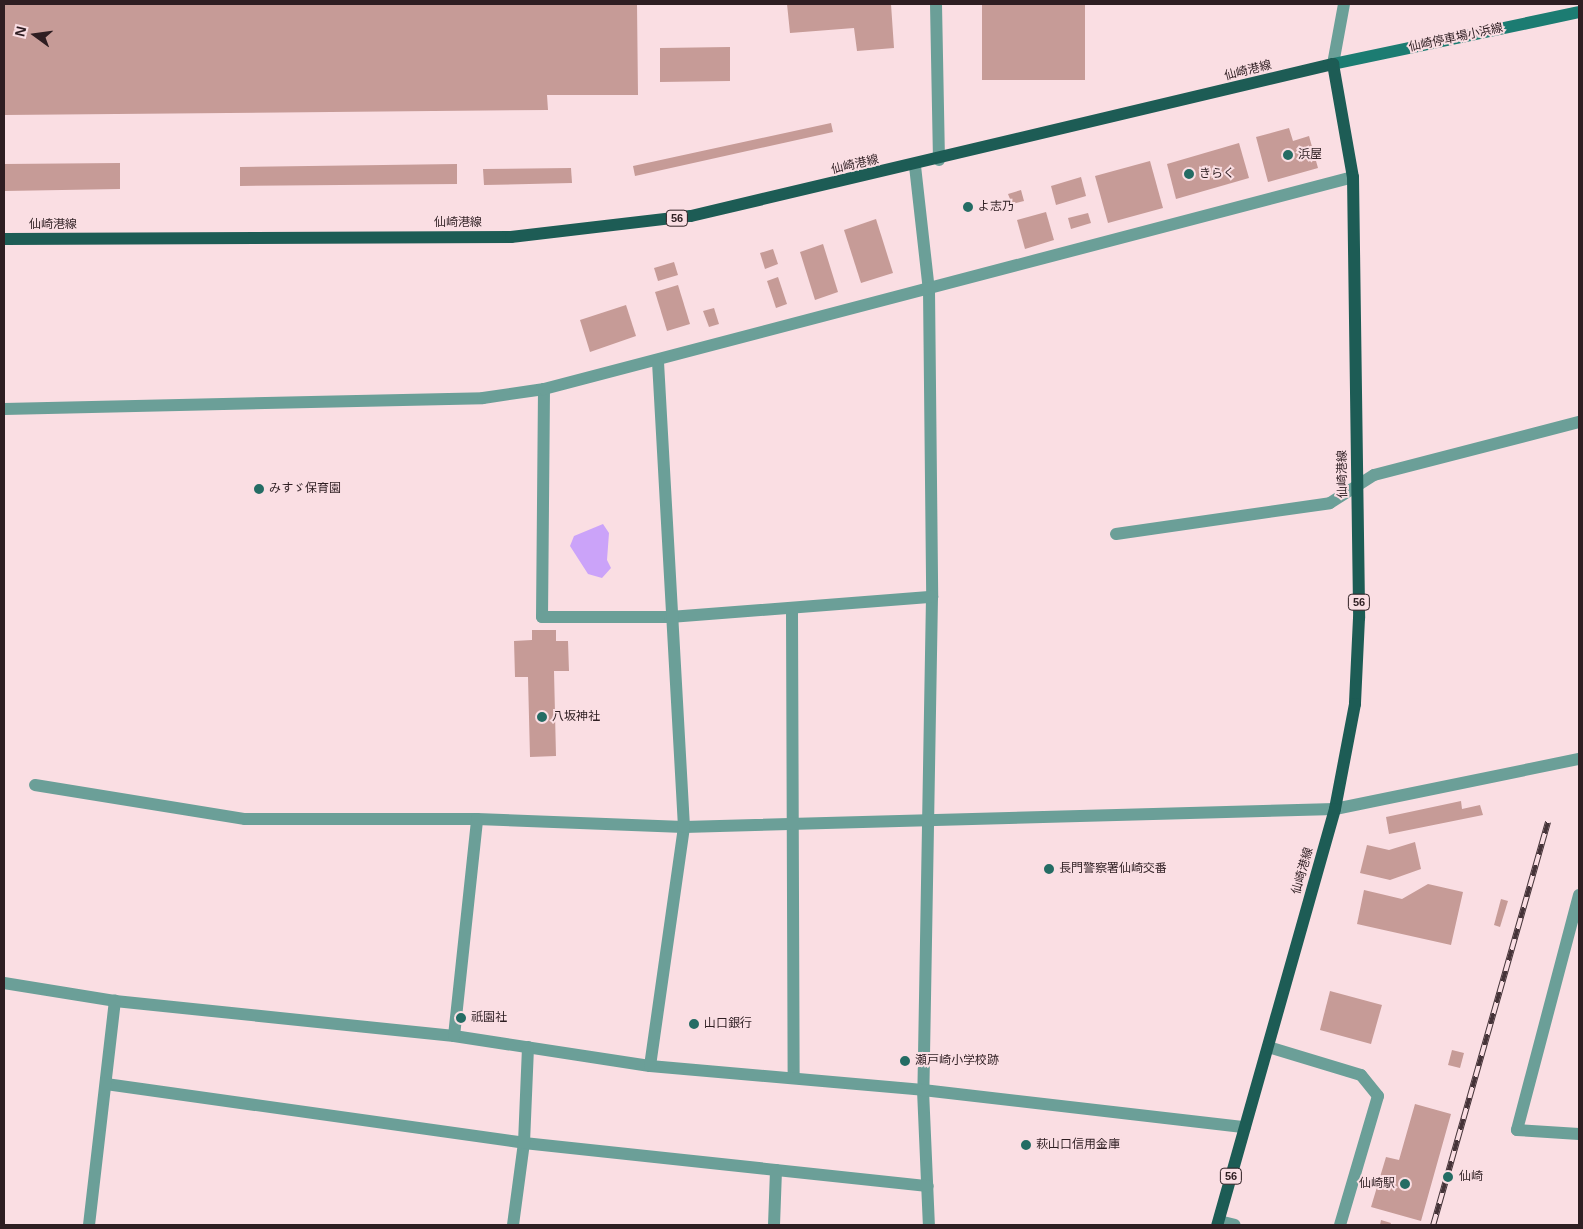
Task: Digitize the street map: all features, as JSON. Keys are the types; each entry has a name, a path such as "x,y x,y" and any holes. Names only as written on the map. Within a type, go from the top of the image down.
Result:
{"main road":[{"name":"仙崎停車場小浜線","path":"1333,64 1579,12"},
{"name":"仙崎港線","path":"4,239 511,237 691,216 915,166 1333,64 1353,178 1357,490 1356,704 1335,809 1218,1223"}],"street":[{"path":"936,4 939,160"},
{"path":"1333,64 1344,4"},
{"path":"915,166 929,290 932,597 923,1090 929,1225"},
{"path":"4,409 473,398 544,389 658,362 1353,178"},
{"path":"650,1066 684,828 670,617 658,362"},
{"path":"544,389 542,617 670,617 792,610 932,597"},
{"path":"1116,534 1330,503 1357,490 1374,476 1579,422"},
{"path":"792,610 794,1078"},
{"path":"35,786 245,819 477,818 684,828 929,819 1335,809 1579,759"},
{"path":"454,1036 477,818"},
{"path":"1579,895 1517,1130 1579,1134"},
{"path":"4,983 115,1001 454,1036 650,1066 923,1090 1245,1127"},
{"path":"90,1225 115,1001"},
{"path":"513,1225 524,1143 528,1047"},
{"path":"1268,1047 1361,1075 1378,1096 1340,1225"},
{"path":"106,1084 524,1143 928,1186"},
{"path":"774,1225 776,1170"},
{"path":"1218,1223 1235,1225"}],"shaded area":[{"path":"603,524 609,533 607,560 611,568 602,578 588,574 570,546 574,536"}],"building":[{"path":"4,4 637,4 638,95 547,95 548,110 4,115"},
{"path":"787,4 891,4 894,48 857,51 854,28 790,33"},
{"path":"982,4 1085,4 1085,80 982,80"},
{"path":"730,47 730,81 660,82 660,48"},
{"path":"831,123 833,132 635,176 633,166"},
{"name":"浜屋","path":"1289,128 1293,141 1309,136 1318,168 1268,182 1256,137"},
{"path":"1239,143 1249,178 1176,199 1167,164"},
{"path":"1150,161 1163,208 1108,223 1095,176"},
{"path":"120,163 120,189 4,191 4,164"},
{"path":"457,164 457,184 240,186 240,167"},
{"path":"571,168 572,183 484,185 483,169"},
{"path":"1081,177 1086,196 1056,205 1051,186"},
{"path":"1021,190 1024,201 1012,204 1008,194"},
{"path":"1046,212 1054,240 1025,249 1017,220"},
{"path":"1088,213 1091,223 1071,229 1068,218"},
{"path":"876,219 893,273 861,283 844,230"},
{"path":"823,244 838,292 815,300 800,252"},
{"path":"773,249 778,264 765,269 760,253"},
{"path":"674,262 678,275 658,281 654,268"},
{"path":"778,277 787,304 776,308 767,281"},
{"path":"678,285 690,324 667,331 655,292"},
{"path":"626,305 636,336 590,352 580,320"},
{"path":"714,308 719,324 709,327 703,311"},
{"name":"八坂神社","path":"532,630 556,630 556,641 568,641 569,671 554,671 556,756 530,757 528,677 515,677 514,641 532,640"},
{"path":"1461,801 1462,809 1480,805 1483,815 1389,834 1386,817"},
{"path":"1415,842 1421,869 1390,880 1360,873 1367,845 1389,850"},
{"path":"1428,884 1463,892 1451,945 1357,924 1364,890 1402,899"},
{"path":"1501,899 1508,901 1500,927 1494,925"},
{"path":"1330,991 1382,1005 1371,1044 1320,1030"},
{"path":"1452,1050 1464,1053 1460,1068 1448,1065"},
{"name":"仙崎駅","path":"1415,1104 1451,1114 1421,1221 1371,1207 1386,1157 1399,1160"},
{"path":"1381,1220 1391,1223 1390,1225 1380,1225"}],"railway":[{"path":"1433,1225 1548,822"}],"place":[{"name":"浜屋","path":"1288,155"},
{"name":"きらく","path":"1189,174"},
{"name":"よ志乃","path":"968,207"},
{"name":"みすゞ保育園","path":"259,489"},
{"name":"八坂神社","path":"542,717"},
{"name":"長門警察署仙崎交番","path":"1049,869"},
{"name":"祇園社","path":"461,1018"},
{"name":"山口銀行","path":"694,1024"},
{"name":"瀬戸崎小学校跡","path":"905,1061"},
{"name":"萩山口信用金庫","path":"1026,1145"},
{"name":"仙崎","path":"1448,1177"},
{"name":"仙崎駅","path":"1405,1184"}]}
